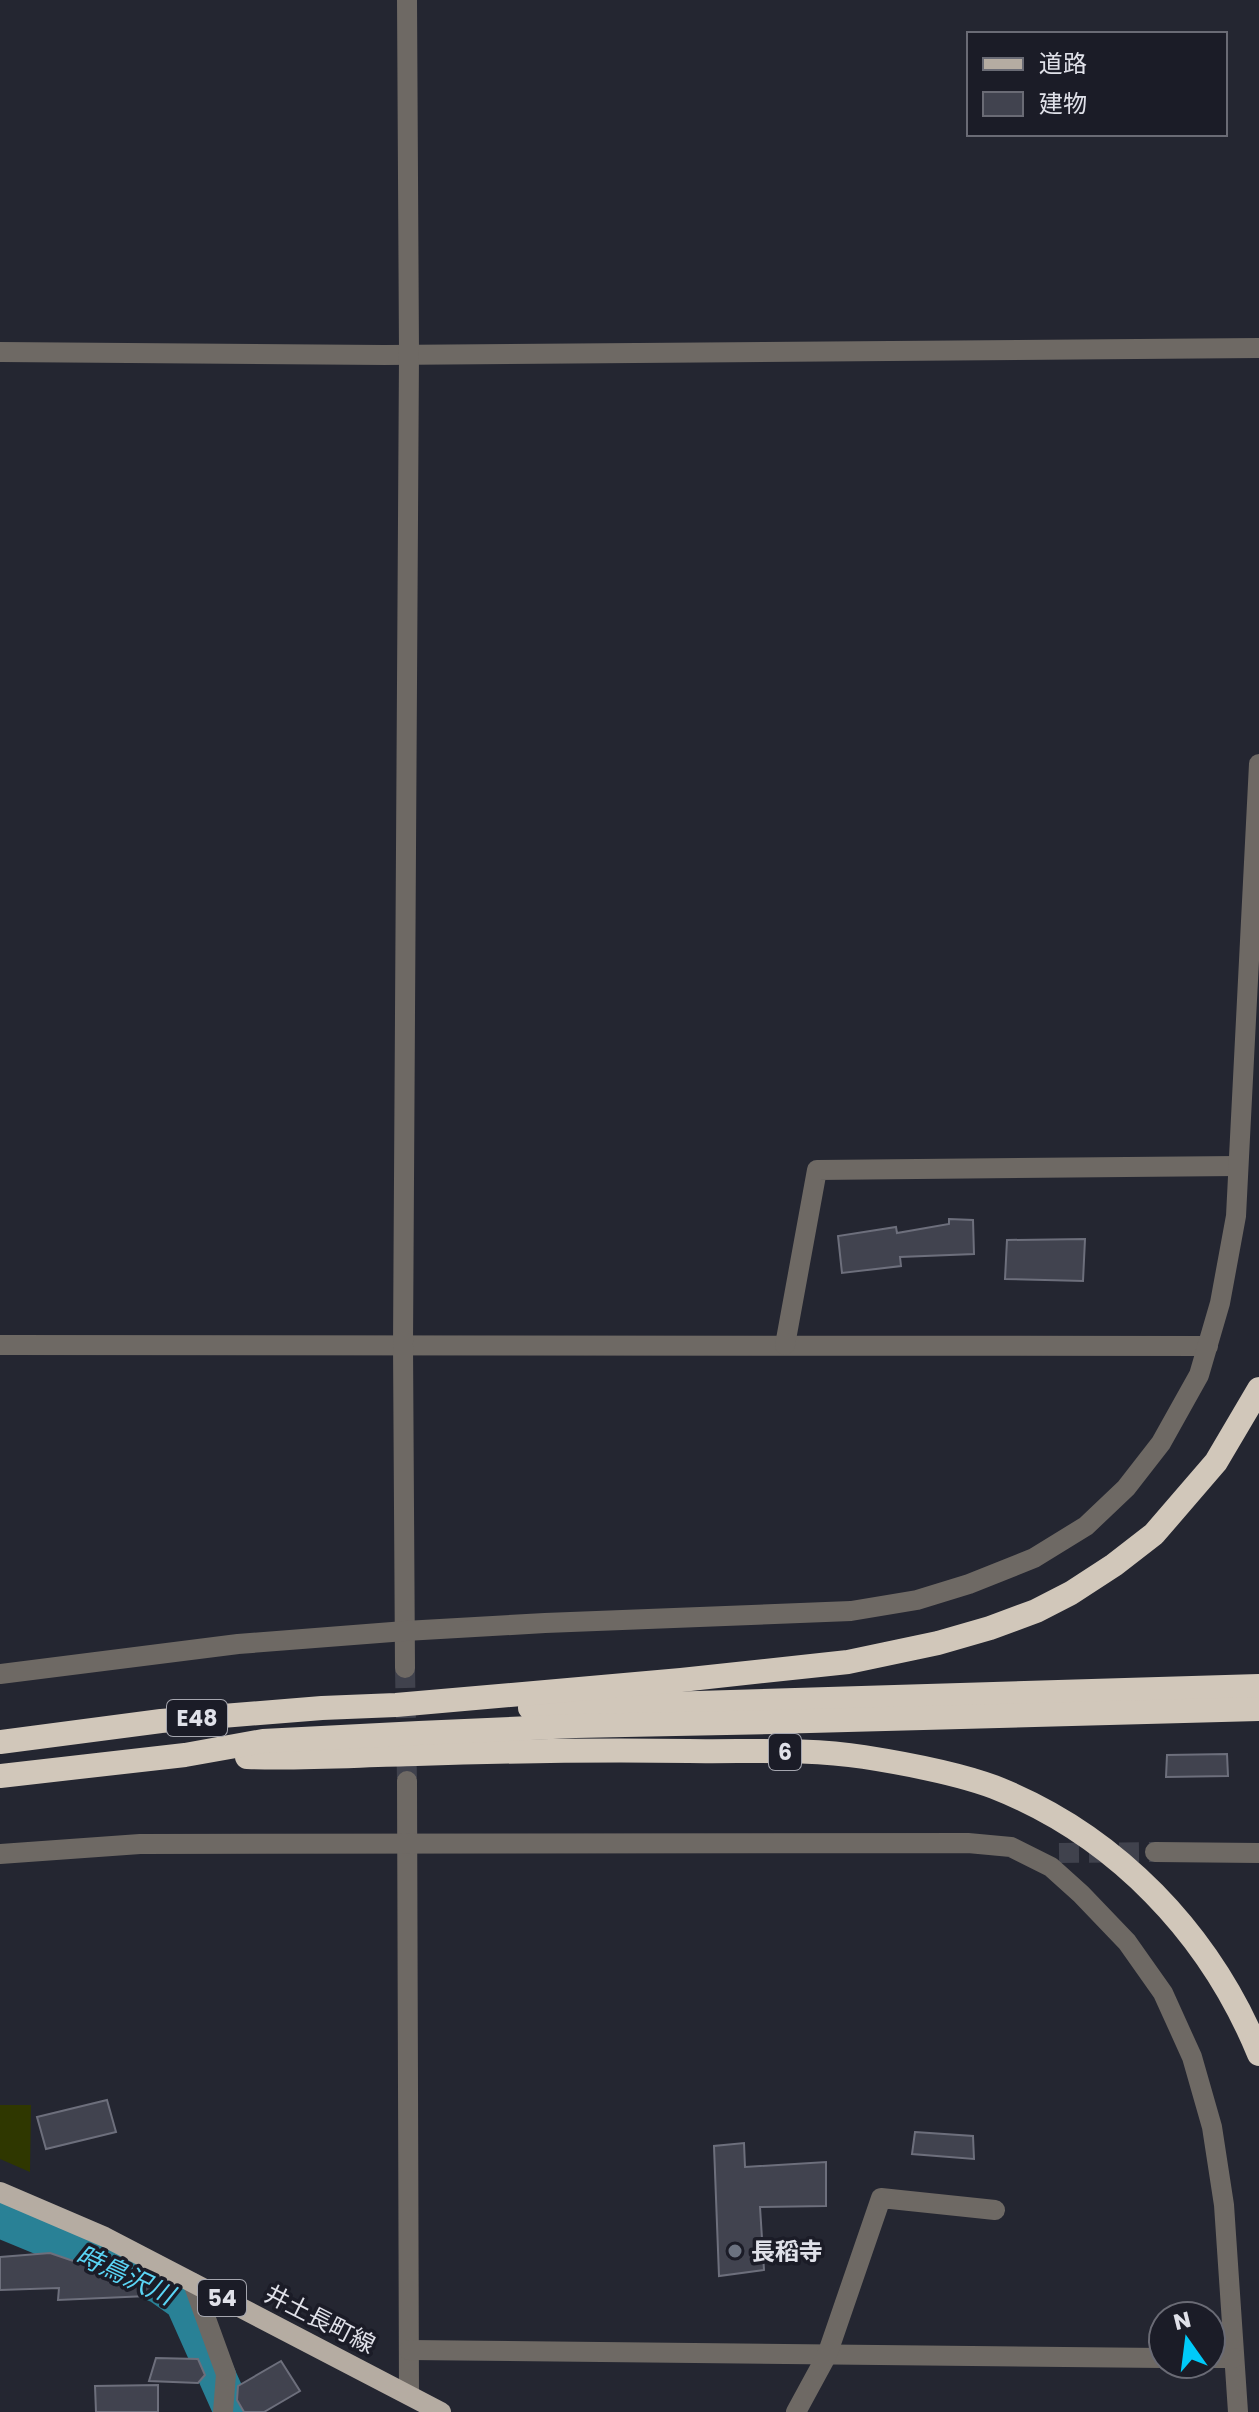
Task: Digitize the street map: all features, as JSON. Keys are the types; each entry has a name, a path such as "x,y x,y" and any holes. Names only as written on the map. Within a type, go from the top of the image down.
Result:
{"highway":[{"path":"396,1705 848,1662 938,1643 1001,1624 1071,1593 1154,1534 1216,1462 1259,1389"},
{"name":"6","path":"396,1705 524,1708 1259,1686"},
{"name":"E48","path":"0,1742 161,1721 396,1705"},
{"name":"6","path":"185,1755 263,1741 575,1726 1259,1709"},
{"name":"6","path":"185,1755 266,1758 579,1750 807,1752 864,1757 992,1786 1042,1809 1084,1834 1156,1893 1221,1976 1259,2054"},
{"name":"E48","path":"0,1776 185,1755"}],"main road":[{"name":"井土長町線","path":"0,2192 105,2237 441,2412"}],"street":[{"path":"405,1668 403,1345 409,354 407,0"},
{"path":"0,352 409,354 1259,348"},
{"path":"0,1674 238,1644 405,1631 851,1611 917,1600 969,1584 1034,1558 1086,1526 1126,1488 1161,1443 1199,1375 1220,1303 1236,1216 1259,764"},
{"path":"785,1345 817,1170 1238,1166"},
{"path":"0,1345 1208,1346"},
{"path":"407,1781 409,2395"},
{"path":"0,1854 140,1844 968,1843 1011,1847 1051,1867 1127,1942 1163,1993 1192,2057 1212,2127 1224,2205 1238,2412"},
{"path":"1155,1852 1259,1853"},
{"path":"1028,1856 1059,1853"},
{"path":"796,2412 827,2355 881,2198 995,2210"},
{"path":"193,2283 226,2374 223,2412"},
{"path":"409,2350 1147,2358"},
{"path":"1227,2358 1234,2358"}],"green space":[{"path":"0,2105 31,2105 30,2172 0,2159"}],"building":[{"path":"949,1219 973,1220 974,1254 900,1257 901,1266 842,1273 838,1236 896,1227 897,1233 949,1224"},
{"path":"1085,1239 1083,1281 1005,1279 1007,1240"},
{"path":"1227,1754 1228,1776 1166,1777 1167,1755"},
{"path":"107,2100 116,2132 46,2149 37,2117"},
{"path":"915,2132 973,2136 974,2159 912,2154"},
{"path":"744,2143 745,2167 826,2162 826,2206 760,2207 764,2270 719,2276 714,2146"},
{"path":"50,2253 170,2295 58,2300 59,2288 0,2290 0,2257"},
{"path":"156,2358 198,2359 205,2375 198,2383 149,2381"},
{"path":"281,2361 300,2391 264,2412 244,2412 237,2400 238,2386"},
{"path":"158,2385 158,2412 96,2412 95,2386"}],"waterway":[{"name":"時鳥沢川","path":"0,2219 160,2285 184,2302 233,2412"}],"tunnel":[{"path":"405,1668 407,1781"},
{"path":"1059,1853 1155,1852"}],"place":[{"name":"長稻寺","path":"735,2251"}]}
